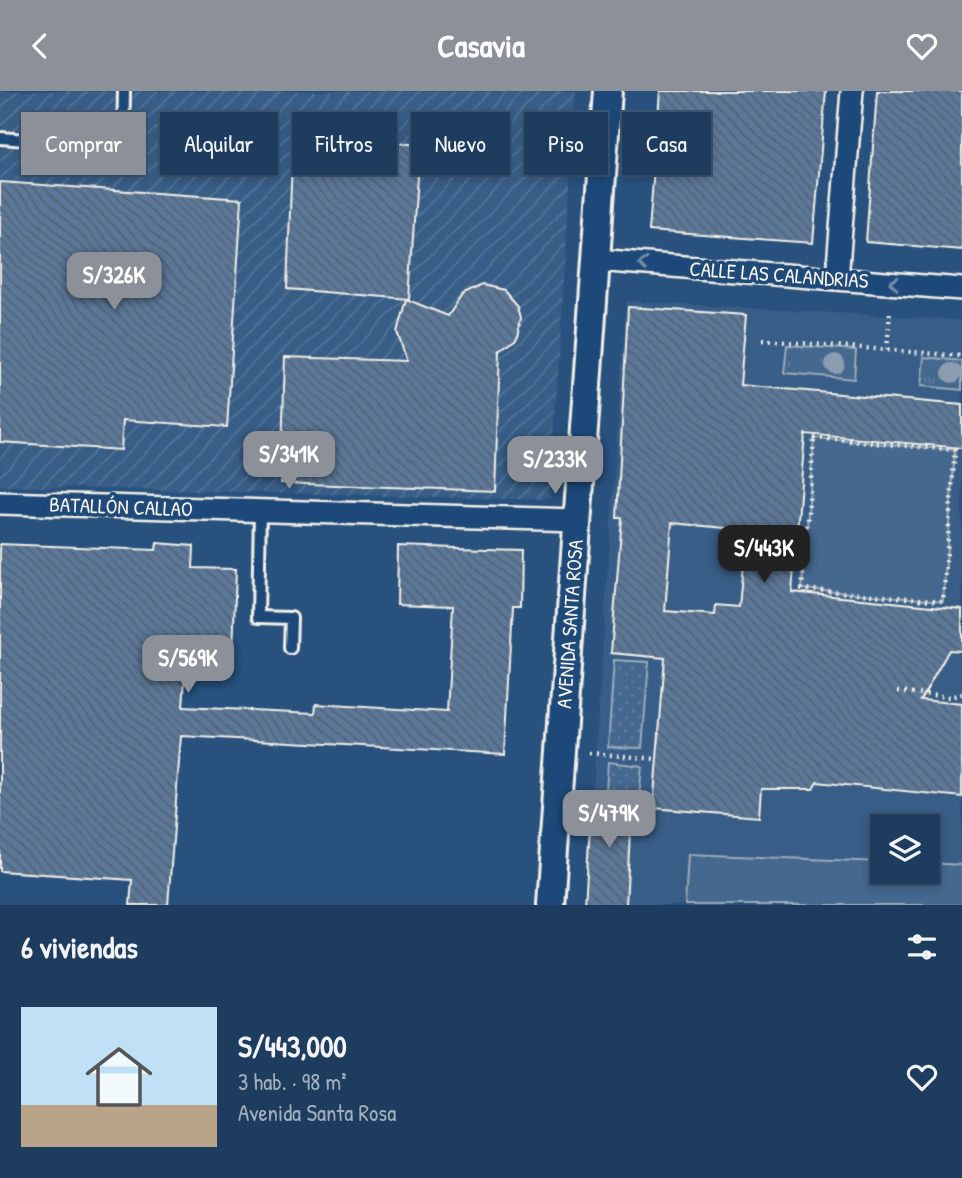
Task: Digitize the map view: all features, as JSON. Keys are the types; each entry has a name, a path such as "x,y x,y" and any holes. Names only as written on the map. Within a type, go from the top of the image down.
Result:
{"street":[{"name":"AVENIDA SANTA ROSA","path":"550,905 608,91"},
{"path":"837,279 852,91"},
{"name":"CALLE LAS CALANDRIAS","path":"596,260 962,289"},
{"name":"BATALLÓN CALLAO","path":"0,503 578,520"}],"lane":[{"path":"0,138 123,147 124,91"},
{"path":"260,511 258,617 290,618 290,648"}],"path":[{"path":"887,350 890,312"},
{"path":"762,340 962,356"},
{"path":"814,438 955,450 943,601 802,589 814,438"},
{"path":"898,691 949,697 962,694"},
{"path":"589,753 657,759"}],"shaded area":[{"path":"0,91 576,91 575,112 524,112 524,175 571,175 550,500 0,486"},
{"path":"626,301 962,320 962,905 585,905"}],"green space":[{"path":"787,345 856,350 854,379 784,373"},
{"path":"924,357 962,361 962,390 921,386"},
{"path":"814,438 955,450 943,601 802,589"},
{"path":"614,660 649,662 642,748 608,747"},
{"path":"608,762 642,766 639,798 630,792 606,790"},
{"path":"688,854 870,862 870,884 940,884 940,864 962,865 962,905 685,905"}],"building":[{"path":"660,91 826,91 813,243 649,231 653,175 711,175 711,112 658,112"},
{"path":"877,91 962,91 962,250 866,242"},
{"path":"397,143 411,144 411,175 417,175 409,299 287,289 292,159 292,175 397,175"},
{"path":"0,182 242,199 227,427 123,420 121,450 0,442"},
{"path":"482,285 504,290 518,306 521,317 516,338 500,351 495,491 281,483 285,357 407,361 397,332 406,299 448,316 462,295"},
{"path":"628,307 746,315 740,385 962,405 962,448 805,434 792,592 962,609 962,651 949,650 921,700 962,704 962,797 817,782 813,789 761,789 759,817 653,808 665,658 611,653 622,518 617,518","holes":["672,523 746,530 739,607 716,605 715,615 665,611"]},
{"path":"157,543 194,546 193,568 236,569 233,653 187,651 183,707 315,713 316,704 447,712 453,606 397,604 398,546 521,550 520,608 513,608 505,754 181,736 168,905 130,905 132,880 0,871 0,544 156,550"},
{"path":"592,794 632,797 626,905 585,905"}]}
